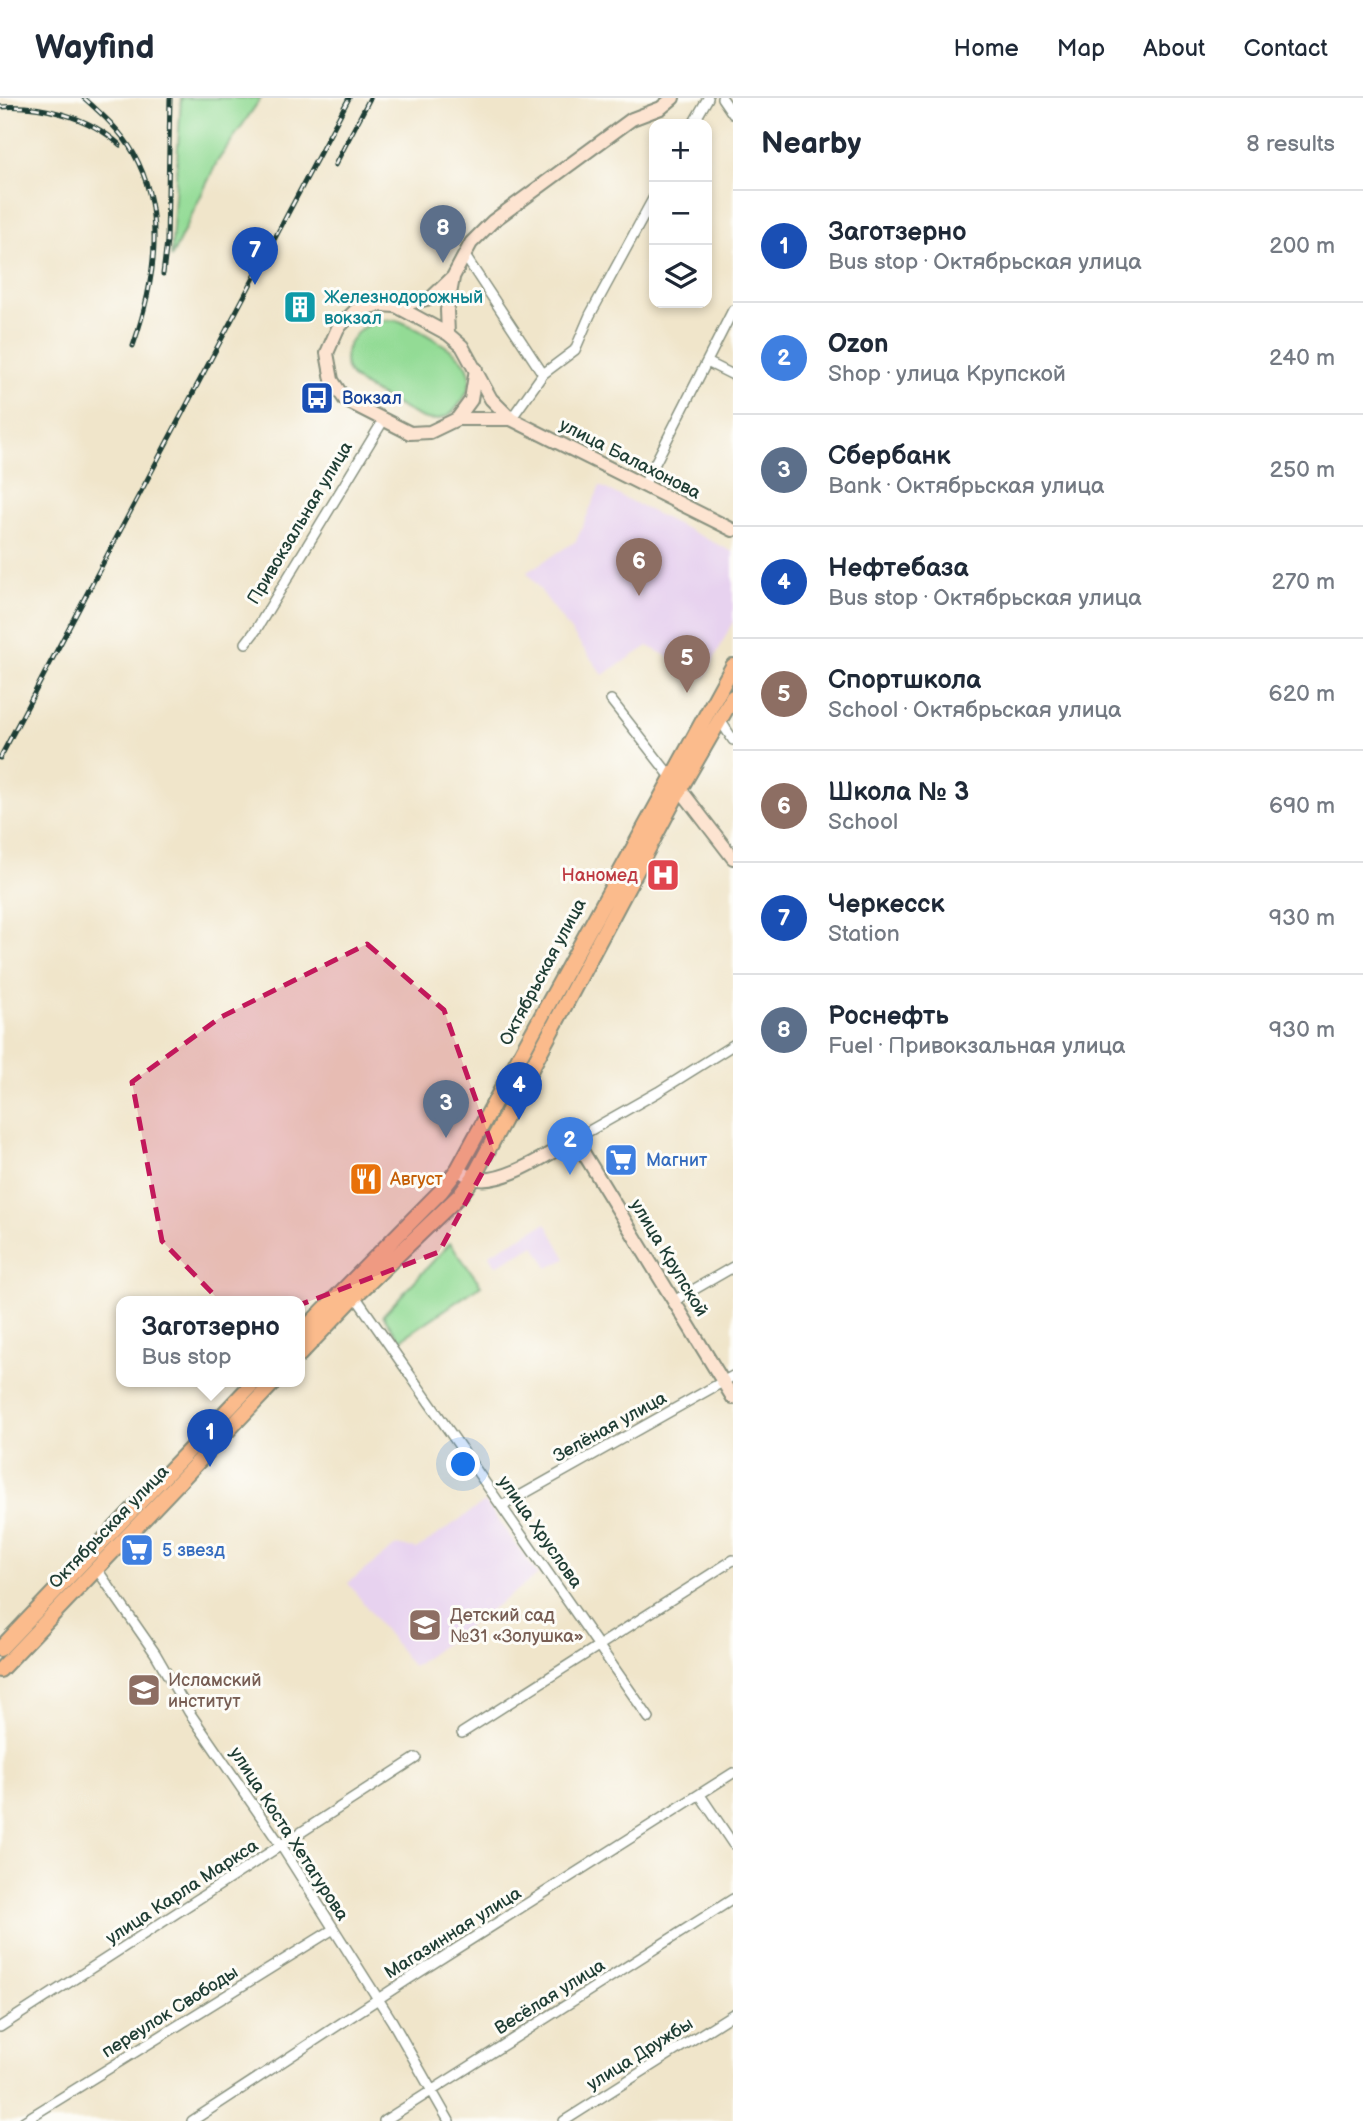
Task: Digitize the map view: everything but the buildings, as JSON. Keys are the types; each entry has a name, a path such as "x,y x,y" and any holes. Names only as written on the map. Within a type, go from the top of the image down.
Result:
{"main road":[{"name":"Октябрьская улица","path":"305,1349 355,1296 461,1194 473,1178 676,783 733,666"},
{"name":"Октябрьская улица","path":"305,1329 442,1191 458,1169 676,783 733,697"},
{"name":"Октябрьская улица","path":"0,1649 249,1387"},
{"name":"Октябрьская улица","path":"0,1670 269,1387"}],"street":[{"path":"396,306 431,298 453,277 471,243 493,221 632,119 661,107 673,98"},
{"path":"696,119 708,98"},
{"path":"722,98 733,114"},
{"path":"511,419 543,374 575,350 590,315 649,206"},
{"path":"465,256 543,374"},
{"path":"448,334 447,310 453,277"},
{"name":"улица Балахонова","path":"511,419 457,419 430,432 411,433 345,400 332,380 327,353 338,328 356,310 379,305 396,306 448,334 462,345 491,400 511,419 733,530"},
{"path":"644,485 733,310"},
{"path":"707,362 733,375"},
{"path":"457,419 471,400 476,369"},
{"name":"Привокзальная улица","path":"246,643 383,421"},
{"path":"611,700 733,858"},
{"path":"720,720 733,740"},
{"path":"458,1169 473,1178 494,1177 512,1172 658,1092 733,1045"},
{"name":"улица Крупской","path":"575,1139 674,1301 728,1378 733,1398"},
{"path":"674,1301 733,1267"},
{"name":"улица Хруслова","path":"355,1296 649,1718"},
{"name":"Зелёная улица","path":"502,1506 728,1378"},
{"path":"462,1734 733,1560"},
{"name":"улица Коста Хетагурова","path":"96,1568 155,1653 189,1712 282,1847 332,1930 379,1999 449,2121"},
{"name":"улица Карла Маркса","path":"0,2027 416,1758"},
{"name":"Магазинная улица","path":"192,2121 733,1773"},
{"path":"700,1795 733,1844"},
{"name":"Весёлая улица","path":"384,2121 733,1899"},
{"name":"переулок Свободы","path":"24,2121 332,1930"},
{"name":"улица Дружбы","path":"564,2121 733,2014"}],"highlighted area":[{"path":"367,944 444,1010 494,1151 439,1252 244,1326 162,1241 132,1082 221,1017"}],"shaded area":[{"path":"600,486 733,552 733,621 705,677 648,646 603,675 527,572 576,541"},
{"path":"546,1223 566,1259 548,1268 535,1245 496,1266 489,1254"},
{"name":"Детский сад №31 «Золушка»","path":"485,1502 538,1575 413,1667 348,1583 397,1545 417,1549"}],"green space":[{"path":"181,98 261,98 217,162 171,258"},
{"path":"396,320 416,328 444,345 466,364 470,380 468,390 454,411 440,419 426,419 400,407 352,377 347,370 346,354 357,333 373,323"},
{"path":"450,1243 481,1285 400,1340 383,1315"}],"railway":[{"path":"84,98 124,138 144,177 151,201 154,250 147,299 133,346"},
{"path":"163,274 167,241 170,98"},
{"path":"0,758 349,98"},
{"path":"335,165 370,98"},
{"path":"0,107 31,108 64,114 94,127 120,145"}],"place":[{"name":"Роснефть","path":"443,263"},
{"name":"Черкесск","path":"255,285"},
{"name":"Железнодорожный вокзал","path":"300,307"},
{"name":"Вокзал","path":"317,398"},
{"name":"Школа № 3","path":"639,596"},
{"name":"Спортшкола","path":"687,693"},
{"name":"Наномед","path":"663,875"},
{"name":"Нефтебаза","path":"519,1120"},
{"name":"Сбербанк","path":"446,1138"},
{"name":"Магнит","path":"621,1160"},
{"name":"Ozon","path":"570,1175"},
{"name":"Август","path":"366,1179"},
{"name":"Заготзерно","path":"210,1467"},
{"name":"5 звезд","path":"137,1550"},
{"name":"Детский сад №31 «Золушка»","path":"425,1625"},
{"name":"Исламский институт","path":"144,1690"}]}
